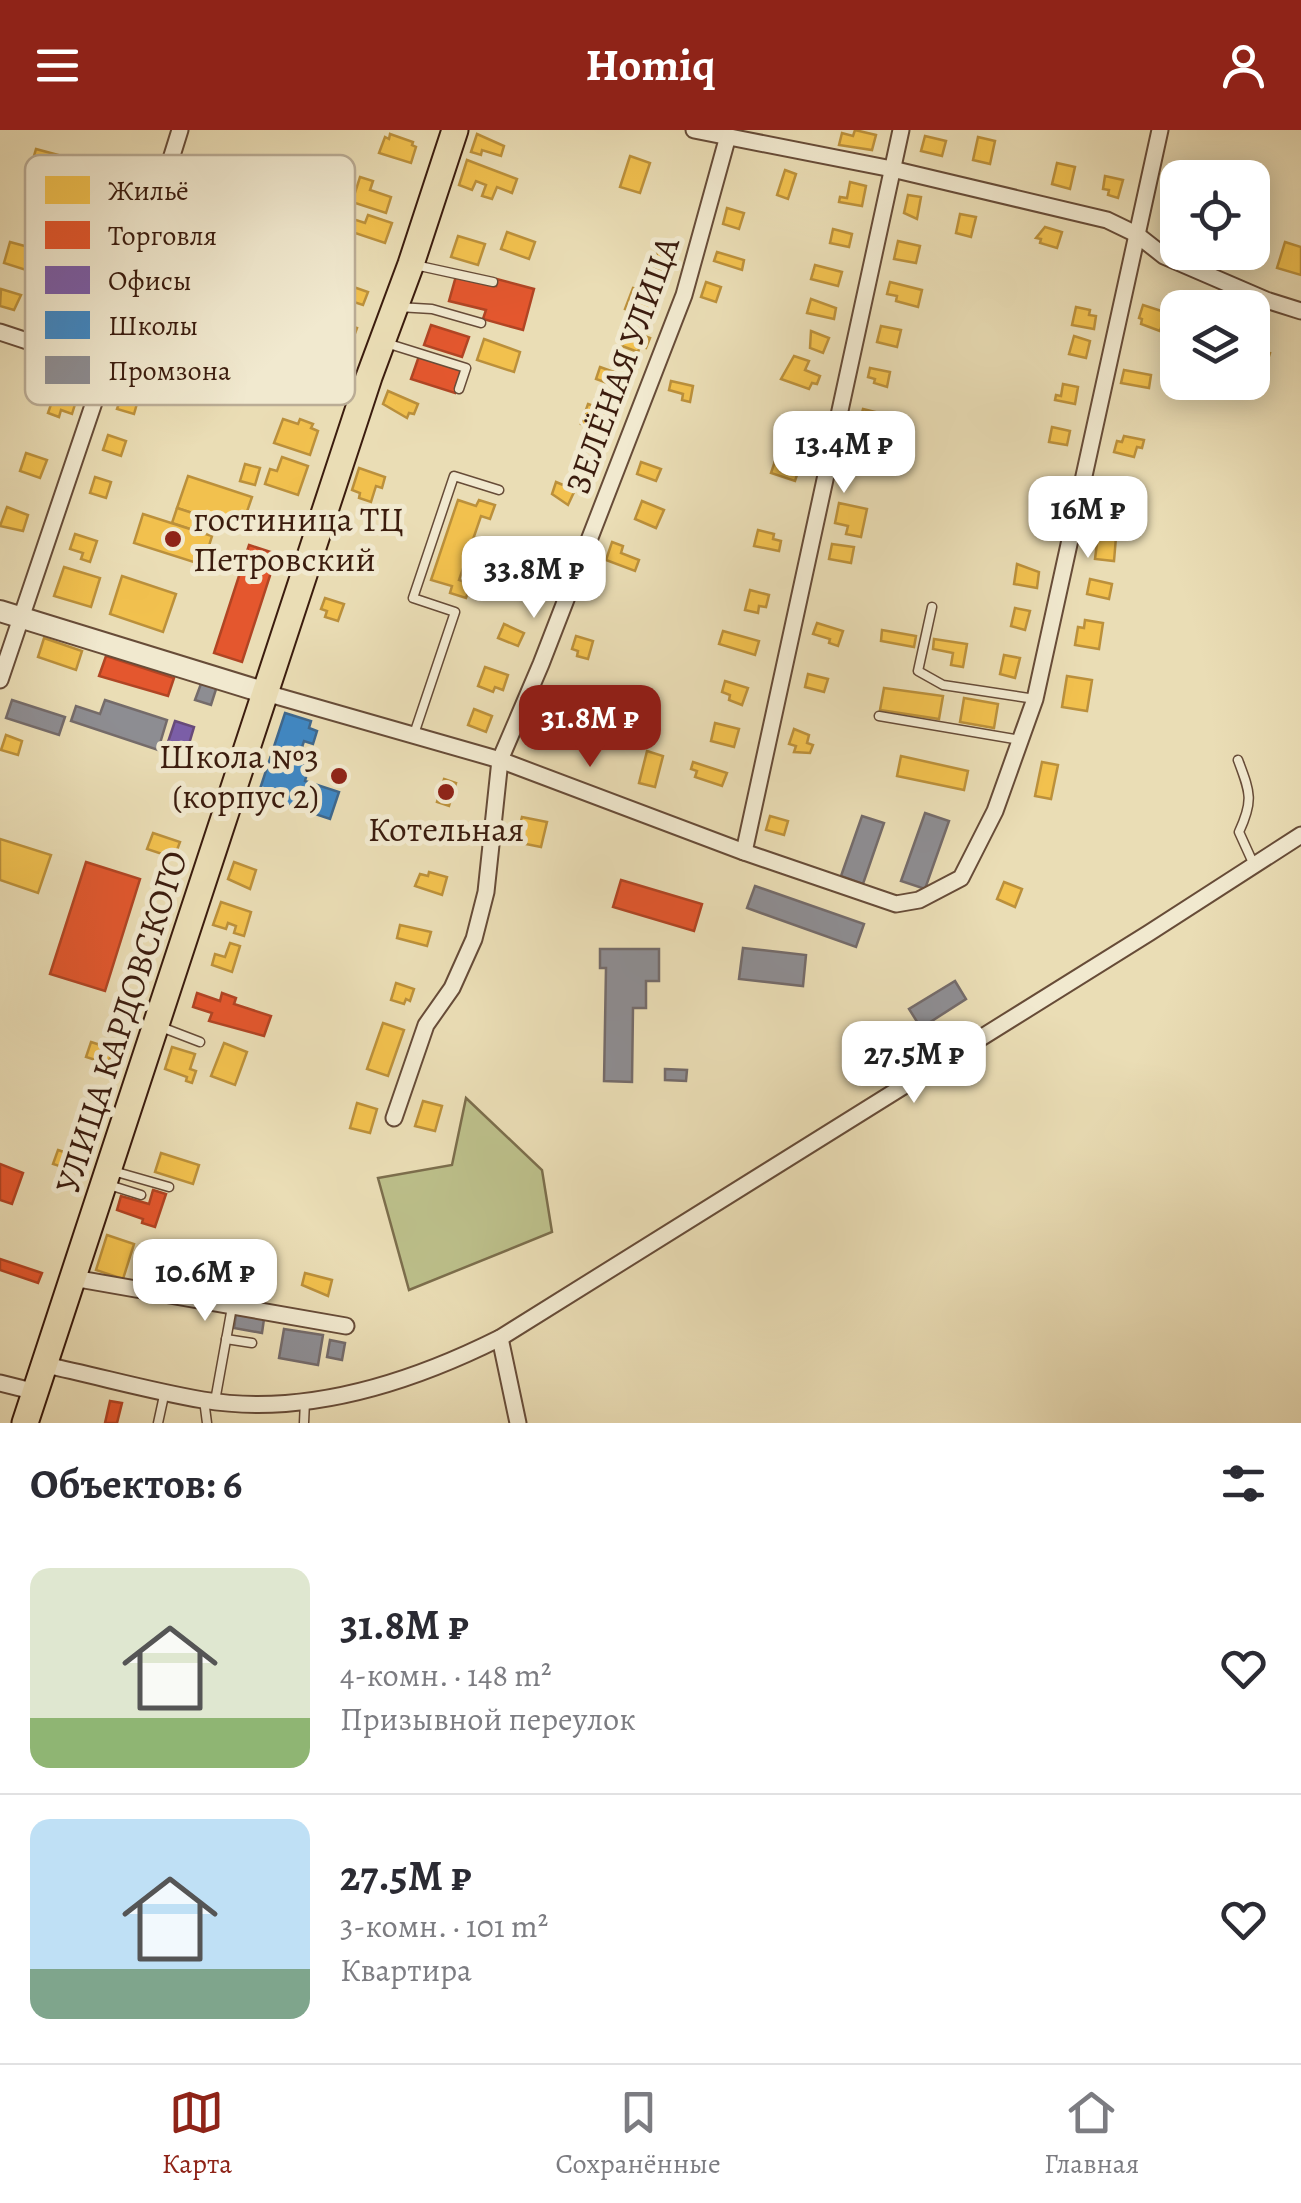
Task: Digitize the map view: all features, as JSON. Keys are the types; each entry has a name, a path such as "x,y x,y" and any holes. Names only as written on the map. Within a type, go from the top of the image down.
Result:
{"main road":[{"name":"УЛИЦА КАРДОВСКОГО","path":"25,1423 156,1026 250,691 382,342 454,130"}],"street":[{"path":"172,155 180,130"},
{"path":"694,130 892,169 1106,220 1136,234 1164,256 1301,311"},
{"path":"744,852 900,130"},
{"path":"10,614 250,691 500,760 744,852 896,904 920,900 961,878 984,838 1035,699 1160,130"},
{"name":"ЗЕЛЁНАЯ УЛИЦА","path":"394,1118 426,1025 452,988 474,939 491,853 500,760 542,664 684,296 728,136"},
{"path":"0,332 25,340"},
{"path":"0,680 10,614 91,405"},
{"path":"45,1365 210,1401 305,1401 367,1390 438,1367 500,1338 1301,835"},
{"path":"73,1278 346,1326"},
{"path":"500,1338 518,1423"},
{"path":"0,1384 36,1392"}],"lane":[{"path":"410,264 493,282"},
{"path":"395,306 432,308 481,324"},
{"path":"382,342 466,368 460,389"},
{"path":"414,734 455,612 414,598 454,476 499,490"},
{"path":"932,607 918,671 943,685 1035,699"},
{"path":"878,716 1020,740"},
{"path":"1238,760 1250,794 1249,811 1239,832 1254,865"},
{"path":"156,1026 200,1042"},
{"path":"904,1035 924,1073"},
{"path":"107,1176 170,1187"},
{"path":"107,1176 141,1195"},
{"path":"207,1423 232,1305"},
{"path":"226,1339 252,1343"},
{"path":"158,1423 165,1392"},
{"path":"304,1423 305,1401"}],"green space":[{"path":"466,1098 542,1170 552,1232 409,1290 378,1178 452,1165"}],"building: Жильё":[{"path":"855,130 876,135 872,150 839,145 842,133 853,136"},
{"path":"390,134 413,142 416,147 411,163 379,153"},
{"path":"477,134 504,146 501,156 482,150 481,155 471,152"},
{"path":"925,136 946,141 942,156 921,151"},
{"path":"978,137 995,141 990,164 973,160"},
{"path":"36,149 58,155 34,155"},
{"path":"630,156 650,163 640,193 620,187"},
{"path":"467,160 517,179 512,193 497,187 492,199 482,196 486,185 476,181 472,190 459,185"},
{"path":"1057,163 1075,167 1070,189 1052,184"},
{"path":"785,170 796,174 788,199 777,195"},
{"path":"1105,176 1123,180 1118,198 1103,189"},
{"path":"360,177 373,181 370,190 391,197 386,213 355,203"},
{"path":"850,182 866,186 862,206 839,202 840,197 847,198"},
{"path":"908,195 921,197 917,219 904,213"},
{"path":"727,208 744,213 739,229 723,224"},
{"path":"960,214 976,217 971,237 956,233"},
{"path":"368,215 392,223 385,243 355,233 355,220 365,223"},
{"path":"1045,227 1062,232 1057,248 1036,238"},
{"path":"833,229 852,234 849,247 830,243"},
{"path":"507,232 535,242 529,259 501,249"},
{"path":"458,236 485,244 478,265 451,257"},
{"path":"898,241 920,246 916,263 894,259"},
{"path":"10,242 25,246 25,270 4,263"},
{"path":"1285,242 1301,247 1301,275 1277,268"},
{"path":"658,250 674,260 669,274 652,268"},
{"path":"717,252 744,260 742,270 714,261"},
{"path":"815,265 842,272 838,286 811,279"},
{"path":"706,282 721,287 716,302 701,297"},
{"path":"890,282 922,290 918,307 887,294"},
{"path":"355,288 368,292 363,305 355,302"},
{"path":"633,288 644,292 642,297 657,302 652,315 625,309"},
{"path":"1,289 21,295 14,310 0,306"},
{"path":"811,299 836,308 834,319 807,313"},
{"path":"1143,305 1160,310 1160,331 1141,324"},
{"path":"1076,307 1090,310 1089,315 1096,316 1094,329 1072,325"},
{"path":"881,326 901,330 897,347 877,342"},
{"path":"628,330 650,338 646,348 640,346 638,352 622,346"},
{"path":"811,331 829,338 823,353 810,348"},
{"path":"1074,336 1090,341 1086,358 1069,354"},
{"path":"484,339 520,352 514,372 477,360"},
{"path":"794,356 809,361 805,370 820,376 809,389 781,379"},
{"path":"600,367 628,377 624,389 596,379"},
{"path":"870,368 890,372 887,387 868,377"},
{"path":"1124,370 1151,375 1149,388 1121,383"},
{"path":"671,381 693,386 690,402 682,400 683,394 669,390"},
{"path":"1063,384 1078,387 1075,404 1055,400 1056,395 1061,396"},
{"path":"388,391 418,404 414,414 409,413 407,418 383,404"},
{"path":"588,404 608,411 601,431 581,424"},
{"path":"51,405 75,405 72,414 61,410 59,417 48,413"},
{"path":"118,405 137,405 134,414 117,409"},
{"path":"863,409 883,414 879,430 864,426 865,421 860,420"},
{"path":"283,419 313,424 311,428 318,431 310,455 274,443"},
{"path":"1052,427 1070,431 1067,445 1049,442"},
{"path":"781,430 806,436 802,452 777,445"},
{"path":"108,435 126,441 121,456 103,450"},
{"path":"1124,436 1144,440 1134,457 1114,452 1117,441 1122,442"},
{"path":"852,451 871,455 867,473 848,469"},
{"path":"26,453 47,460 40,478 20,471"},
{"path":"282,457 308,466 298,495 265,484 270,469 277,471"},
{"path":"775,461 799,469 795,481 771,473"},
{"path":"641,462 661,469 656,481 637,474"},
{"path":"245,464 260,468 255,485 240,481"},
{"path":"359,468 385,477 382,488 376,486 371,502 359,498 360,493 352,490"},
{"path":"188,476 252,497 241,529 177,508"},
{"path":"95,477 111,482 106,498 90,493"},
{"path":"1041,481 1057,483 1054,499 1038,496"},
{"path":"556,482 575,490 568,505 552,494"},
{"path":"1107,494 1124,497 1122,511 1105,509"},
{"path":"458,500 476,506 479,500 495,505 490,519 481,516 459,580 471,584 466,598 450,593 452,586 431,580"},
{"path":"642,501 664,510 656,528 635,519"},
{"path":"839,503 867,509 861,537 846,534 848,526 835,523"},
{"path":"7,507 28,515 23,531 0,526"},
{"path":"177,508 205,517 199,532 172,523"},
{"name":"гостиница ТЦ Петровский","path":"143,514 212,536 203,565 134,543"},
{"path":"758,530 774,534 773,539 781,541 779,551 754,546"},
{"path":"75,534 97,541 90,562 81,559 83,553 70,549"},
{"path":"1098,535 1116,537 1114,561 1095,559"},
{"path":"537,538 560,546 555,563 531,555"},
{"path":"612,542 623,546 621,553 639,560 635,571 606,560"},
{"path":"832,544 854,547 851,563 829,559"},
{"path":"334,552 352,558 347,572 330,563"},
{"path":"1017,564 1039,572 1037,588 1014,584"},
{"path":"64,567 100,578 91,607 54,596"},
{"path":"122,576 176,594 163,632 110,614"},
{"path":"1090,579 1112,584 1109,599 1087,594"},
{"path":"750,590 769,595 766,607 759,606 758,613 745,610"},
{"path":"325,598 344,604 338,621 325,617 327,611 321,609"},
{"path":"1015,608 1030,611 1025,630 1011,626"},
{"path":"1085,620 1103,623 1099,649 1075,645 1078,627 1084,628"},
{"path":"817,623 843,631 838,646 813,634"},
{"path":"504,624 524,633 518,646 498,638"},
{"path":"882,630 916,636 914,647 881,641"},
{"path":"723,631 759,641 755,655 719,644"},
{"path":"576,636 593,641 588,659 577,656 578,651 572,649"},
{"path":"44,638 82,651 76,670 38,657"},
{"path":"934,639 967,644 963,667 951,665 953,653 933,649"},
{"path":"1004,655 1020,658 1015,678 1000,674"},
{"path":"485,667 508,675 503,690 495,687 493,692 478,686"},
{"path":"808,674 828,679 824,692 805,687"},
{"path":"1067,676 1092,680 1087,711 1062,707"},
{"path":"725,681 748,688 742,705 722,692"},
{"path":"884,688 943,696 939,719 880,710"},
{"path":"964,698 998,704 994,728 960,722"},
{"path":"474,709 492,716 486,732 468,725"},
{"path":"552,711 584,724 576,746 563,741 565,736 544,732"},
{"path":"715,723 739,729 734,747 711,741"},
{"path":"794,729 809,735 807,743 813,745 810,753 794,752 796,746 789,744"},
{"path":"6,735 22,741 18,755 1,750"},
{"path":"647,751 663,756 655,787 639,783"},
{"path":"901,756 968,771 964,790 897,776"},
{"path":"693,762 727,773 722,786 695,777"},
{"path":"1042,762 1058,765 1051,799 1035,796"},
{"name":"Котельная","path":"444,779 456,783 449,806 437,802"},
{"path":"770,816 788,821 784,835 766,830"},
{"path":"522,817 547,822 541,847 516,842"},
{"path":"153,833 180,842 174,858 147,849"},
{"path":"0,839 51,855 38,893 0,880"},
{"path":"234,862 256,870 250,889 228,879"},
{"path":"429,872 447,877 442,895 415,886 420,874 428,876"},
{"path":"1004,882 1022,889 1015,907 997,899"},
{"path":"221,902 251,912 244,936 234,933 236,926 228,923 226,929 213,925"},
{"path":"400,925 431,932 427,946 397,938"},
{"path":"230,943 240,946 232,972 212,965 215,954 225,957"},
{"path":"396,983 414,989 410,1001 406,999 404,1004 391,1000"},
{"path":"383,1023 404,1030 388,1076 367,1069"},
{"path":"91,1042 113,1049 108,1064 86,1057"},
{"path":"224,1043 247,1052 235,1085 211,1076"},
{"path":"172,1047 195,1054 190,1069 196,1071 192,1083 186,1081 187,1077 165,1069"},
{"path":"423,1101 442,1106 435,1131 415,1126"},
{"path":"357,1103 377,1109 370,1133 350,1128"},
{"path":"58,1150 79,1157 75,1171 53,1164"},
{"path":"161,1153 199,1165 193,1184 155,1172"},
{"path":"107,1235 134,1244 123,1279 96,1270"},
{"path":"240,1254 257,1263 255,1275 250,1274 248,1283 234,1280"},
{"path":"305,1273 332,1280 328,1296 302,1285"}],"building: Торговля":[{"path":"456,276 496,286 497,279 534,289 523,330 483,319 486,310 449,301"},
{"path":"431,325 469,337 462,357 424,345"},
{"path":"419,356 462,370 455,393 411,379"},
{"path":"249,545 277,554 242,662 214,653"},
{"path":"106,656 174,678 168,696 99,676"},
{"path":"86,862 140,879 105,991 50,974"},
{"path":"621,880 702,904 694,931 613,907"},
{"path":"197,993 220,1001 222,993 236,998 234,1004 271,1016 264,1036 209,1021 212,1013 193,1007"},
{"path":"0,1164 23,1173 12,1204 0,1200"},
{"path":"153,1190 166,1194 155,1227 117,1210 121,1196 149,1204"},
{"path":"0,1259 42,1273 38,1283 0,1270"},
{"path":"110,1401 122,1403 117,1423 105,1423"}],"building: Офисы":[{"path":"175,721 194,727 190,759 165,751"}],"building: Школы":[{"path":"285,713 311,721 309,728 317,731 313,744 304,741 297,762 309,766 305,781 339,792 330,819 258,795"}],"building: Промзона":[{"path":"202,681 217,686 211,705 195,700"},
{"path":"12,700 65,717 59,735 6,718"},
{"path":"105,700 167,720 158,750 71,721 76,706 100,714"},
{"path":"925,813 949,821 925,889 901,881"},
{"path":"862,816 884,823 863,884 841,876"},
{"path":"755,886 864,924 856,947 747,908"},
{"path":"743,948 806,955 803,986 739,979"},
{"path":"600,949 659,949 659,981 646,981 646,1008 633,1008 632,1082 604,1081 606,968 600,968"},
{"path":"955,981 966,999 921,1028 909,1009"},
{"path":"665,1069 687,1070 686,1081 665,1080"},
{"path":"236,1314 264,1319 262,1333 234,1328"},
{"path":"284,1329 323,1335 318,1365 279,1358"},
{"path":"330,1340 345,1343 342,1360 327,1357"}],"place":[{"name":"гостиница ТЦ Петровский","path":"173,539"},
{"name":"Школа №3 (корпус 2)","path":"339,776"},
{"name":"Котельная","path":"446,792"}]}
